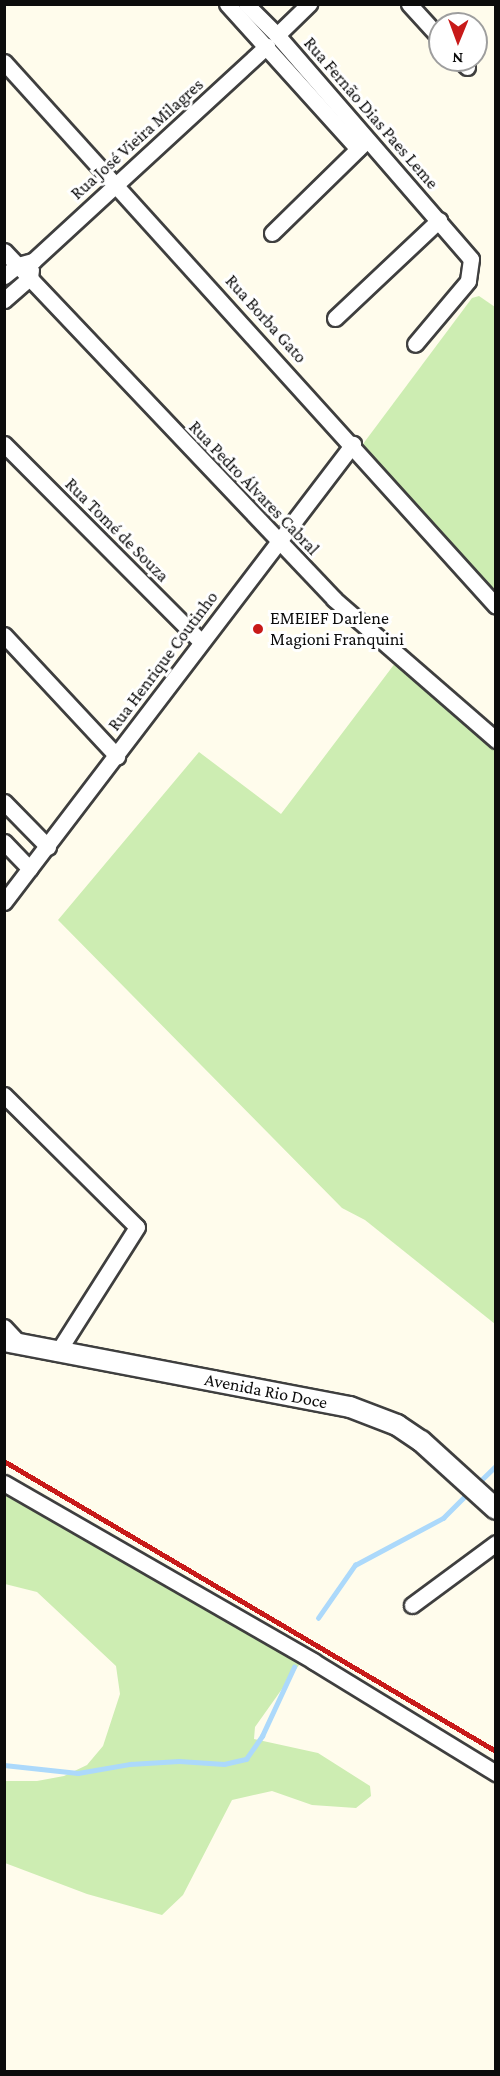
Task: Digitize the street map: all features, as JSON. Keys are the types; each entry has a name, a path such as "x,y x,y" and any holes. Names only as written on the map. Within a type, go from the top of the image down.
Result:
{"street":[{"path":"227,4 272,40"},
{"name":"Rua Fernão Dias Paes Leme","path":"246,4 272,40 363,144 465,249 472,266 468,281 415,344"},
{"name":"Rua José Vieira Milagres","path":"4,276 18,265 33,261 309,4"},
{"path":"409,4 428,25"},
{"name":"Rua Borba Gato","path":"4,62 353,444 495,606"},
{"path":"272,233 363,144"},
{"path":"335,318 439,220"},
{"name":"Rua Pedro Álvares Cabral","path":"4,251 334,599 493,738"},
{"path":"4,300 30,277 33,261"},
{"name":"Rua Tomé de Souza","path":"4,444 201,642"},
{"name":"Rua Henrique Coutinho","path":"4,902 353,444"},
{"path":"4,635 117,756"},
{"path":"4,802 48,847"},
{"path":"4,842 30,869"},
{"path":"4,1095 136,1227 57,1353"},
{"path":"4,1327 13,1343"},
{"name":"Avenida Rio Doce","path":"13,1343 350,1407 397,1425 421,1441 495,1509"},
{"path":"4,1483 313,1661 495,1773"},
{"path":"412,1605 495,1544"}],"green space":[{"path":"479,296 495,307 495,597 357,452 472,298"},
{"path":"399,658 495,734 495,1324 365,1220 342,1208 58,920 199,752 281,814"},
{"path":"5,1490 304,1658 255,1727 254,1739 318,1753 370,1786 371,1796 356,1808 312,1805 272,1791 232,1800 183,1895 162,1915 87,1894 5,1863 4,1781 37,1781 64,1776 87,1765 103,1746 120,1694 116,1666 37,1592 5,1584"}],"waterway":[{"path":"476,1485 496,1466"},
{"path":"318,1618 355,1565 443,1518 470,1491"},
{"path":"4,1765 78,1773 130,1764 179,1761 224,1764 246,1759 262,1736 294,1667"}],"railway":[{"path":"4,1461 496,1751"}],"place":[{"name":"EMEIEF Darlene Magioni Franquini","path":"258,629"}]}
